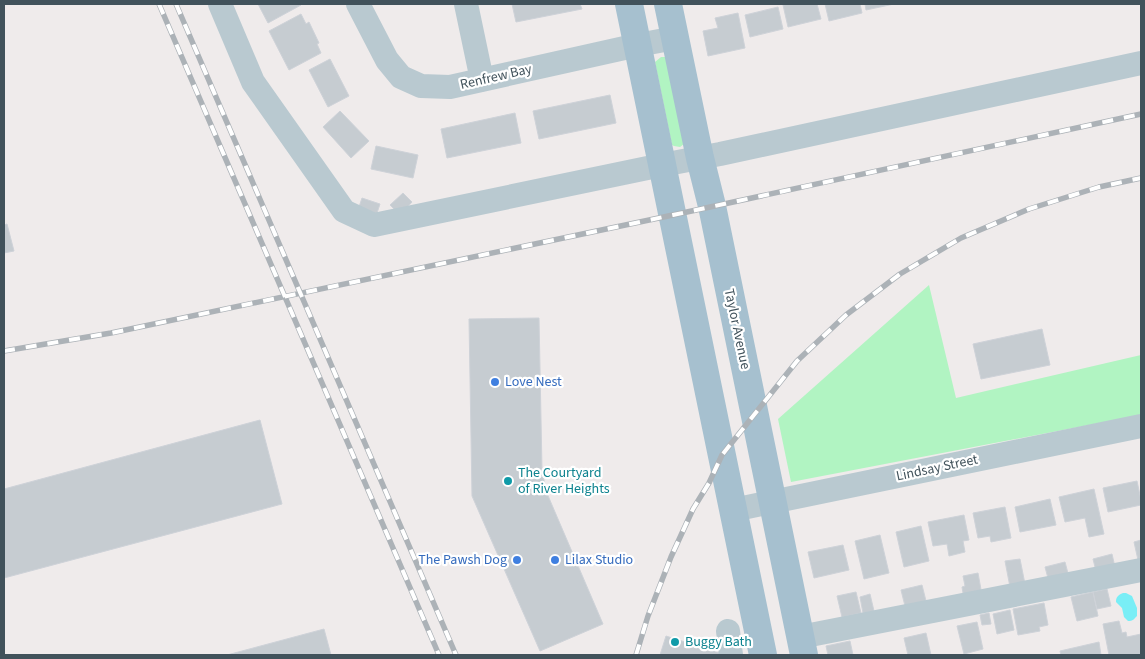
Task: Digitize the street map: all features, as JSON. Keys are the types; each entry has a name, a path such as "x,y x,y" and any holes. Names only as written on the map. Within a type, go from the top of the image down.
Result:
{"main road":[{"path":"629,4 763,655"},
{"name":"Taylor Avenue","path":"668,4 700,158 712,206 802,646"}],"street":[{"path":"220,4 253,82 344,211 374,225 700,158 1141,63"},
{"name":"Renfrew Bay","path":"358,4 387,60 401,76 420,86 450,87 675,38"},
{"path":"466,4 482,80"},
{"name":"Lindsay Street","path":"733,510 1141,426"},
{"path":"802,646 1141,570"},
{"path":"728,631 731,655"}],"green space":[{"path":"661,57 666,57 684,144 680,147 672,145 655,62"},
{"path":"929,285 956,398 1141,355 1141,415 791,482 778,419"}],"water":[{"path":"1123,593 1132,596 1137,608 1137,616 1131,621 1124,617 1122,608 1116,602 1118,596"}],"building":[{"path":"258,4 300,4 301,5 268,23"},
{"path":"512,4 580,4 582,9 516,22"},
{"path":"817,4 821,19 788,27 783,5"},
{"path":"825,4 860,4 862,13 829,21"},
{"path":"865,4 894,4 866,10"},
{"path":"778,7 783,29 750,37 745,15"},
{"path":"738,13 745,48 708,56 703,31 718,28 715,18"},
{"path":"301,14 306,24 309,22 319,43 317,44 321,53 289,70 269,31"},
{"path":"330,59 349,96 328,107 309,70"},
{"path":"610,95 616,123 539,139 533,111"},
{"path":"340,111 369,141 351,158 323,127"},
{"path":"515,113 521,143 447,158 441,129"},
{"path":"376,146 418,155 413,178 371,169"},
{"path":"403,193 412,202 400,215 390,205"},
{"path":"362,198 380,204 376,216 358,210"},
{"path":"7,224 14,251 4,253 4,225"},
{"name":"The Courtyard of River Heights","path":"539,318 542,470 546,491 603,624 540,651 472,496 469,319"},
{"path":"1042,329 1050,365 981,379 973,344"},
{"path":"260,420 282,504 4,578 4,489"},
{"path":"1137,481 1141,505 1108,512 1103,488"},
{"path":"1094,489 1104,534 1089,537 1085,518 1065,522 1059,497"},
{"path":"1050,499 1056,525 1020,532 1015,507"},
{"path":"1005,507 1011,538 991,542 990,536 978,538 973,513"},
{"path":"964,515 969,540 963,541 965,552 949,556 947,544 933,546 928,522"},
{"path":"921,526 929,561 904,567 896,532"},
{"path":"880,535 889,573 864,579 855,541"},
{"path":"1141,540 1141,559 1138,560 1134,542"},
{"path":"843,545 849,570 814,578 808,552"},
{"path":"1112,554 1115,567 1096,571 1093,559"},
{"path":"1020,559 1025,584 1010,587 1005,561"},
{"path":"1065,562 1069,577 1049,582 1045,567"},
{"path":"978,573 982,595 964,599 962,587 965,586 963,576"},
{"path":"922,585 927,605 906,610 901,590"},
{"path":"1107,589 1111,606 1097,609 1093,592"},
{"path":"856,592 861,613 842,617 837,596"},
{"path":"1093,592 1098,616 1077,621 1071,597"},
{"path":"870,594 874,611 863,613 860,597"},
{"path":"1044,603 1048,625 1039,627 1040,631 1018,635 1013,609"},
{"path":"1010,610 1014,630 997,634 993,614"},
{"path":"989,613 991,624 982,625 980,615"},
{"path":"1119,621 1122,633 1126,632 1127,637 1141,634 1141,655 1109,655 1103,624"},
{"path":"977,622 983,649 964,654 957,626"},
{"path":"324,629 331,655 227,655"},
{"path":"926,633 931,655 908,655 904,638"},
{"name":"Buggy Bath","path":"666,636 726,655 660,655"},
{"path":"850,641 853,655 828,655 826,646"},
{"path":"1099,642 1101,655 1061,655 1060,651"}],"railway":[{"path":"159,4 439,655"},
{"path":"176,4 456,655"},
{"path":"4,351 111,333 1141,114"},
{"path":"636,655 648,616 671,557 693,509 709,483 722,455 797,361 846,315 900,274 961,238 1029,209 1099,187 1141,178"}],"place":[{"name":"Love Nest","path":"495,382"},
{"name":"The Courtyard of River Heights","path":"508,481"},
{"name":"The Pawsh Dog","path":"517,560"},
{"name":"Lilax Studio","path":"555,560"},
{"name":"Buggy Bath","path":"675,642"}]}
